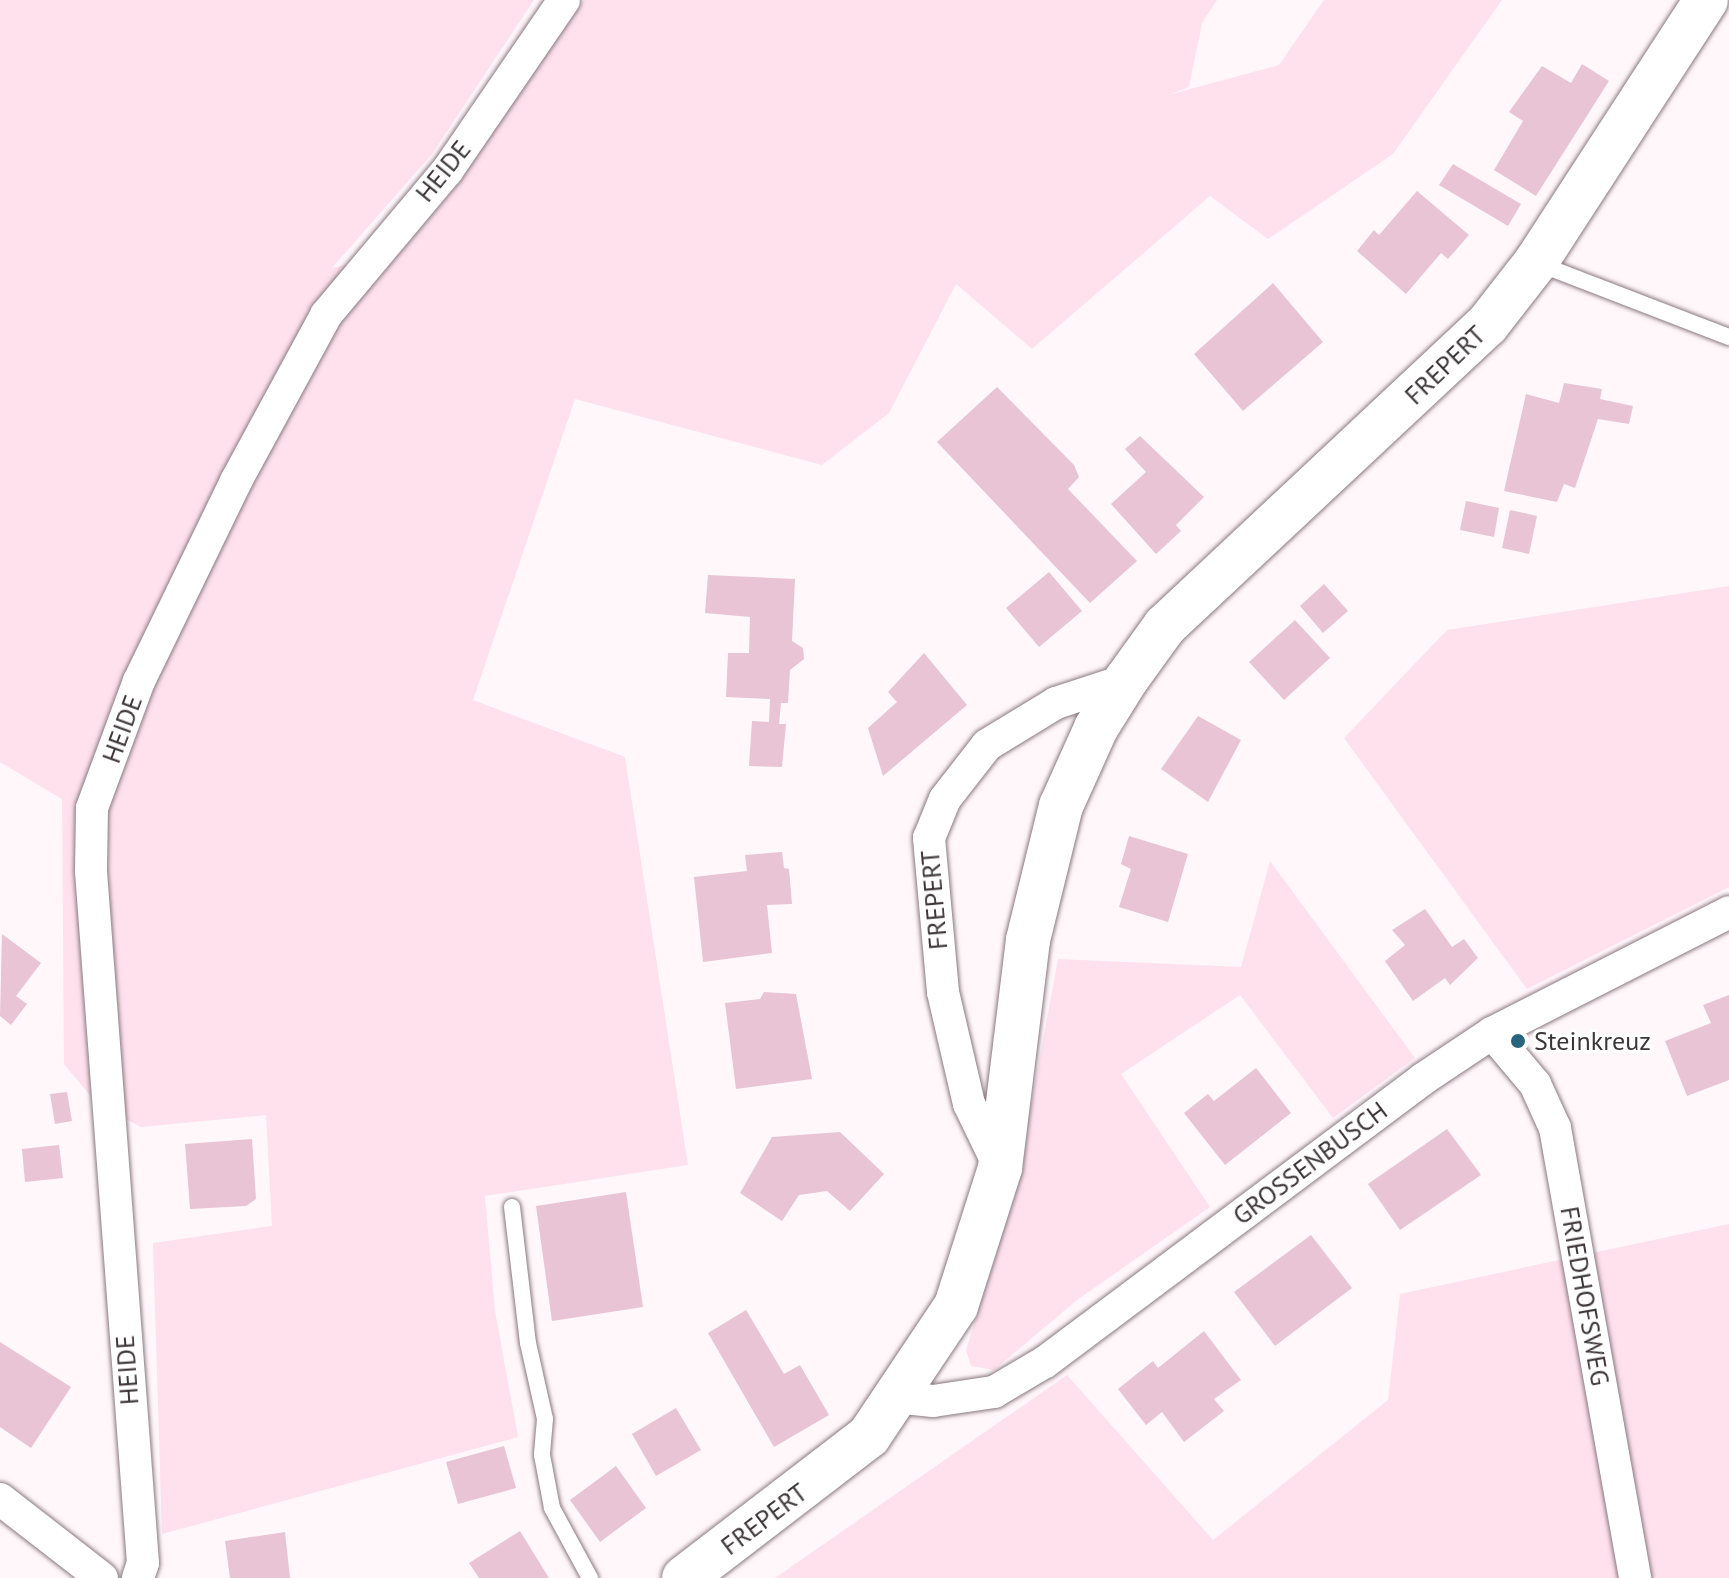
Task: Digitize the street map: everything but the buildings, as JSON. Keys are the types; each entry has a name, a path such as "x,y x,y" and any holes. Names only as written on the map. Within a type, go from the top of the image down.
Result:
{"street":[{"name":"HEIDE","path":"138,1578 143,1563 91,871 92,808 146,666 236,481 326,315 447,171 564,0"},
{"name":"FREPERT","path":"684,1578 869,1436 956,1306 1000,1168 1028,940 1061,806 1096,728 1126,680 1165,626 1487,325 1536,262 1706,0"},
{"name":"FREPERT","path":"1000,1168 969,1104 943,992 929,838 945,799 987,745 1056,703 1126,680"},
{"name":"GROSSENBUSCH","path":"895,1397 933,1401 994,1392 1045,1362 1423,1079 1492,1033 1531,1009 1729,912"},
{"name":"FRIEDHOFSWEG","path":"1492,1033 1535,1084 1555,1128 1635,1578"},
{"path":"0,1499 102,1578"}],"lane":[{"path":"1536,262 1729,337"},
{"path":"512,1207 528,1343 545,1419 542,1455 552,1508 590,1578"}],"shaded area":[{"path":"0,0 534,0 432,154 332,268 400,253 457,182 584,0 1217,0 1202,23 1189,87 1168,95 1279,65 1324,0 1502,0 1393,154 1268,239 1210,196 1032,349 956,284 889,413 822,465 575,399 473,700 625,757 688,1165 485,1196 495,1311 518,1437 162,1534 153,1243 272,1226 266,1115 141,1127 98,1105 64,1064 62,799 0,762"},
{"path":"1729,586 1729,887 1527,989 1344,738 1447,630"},
{"path":"1270,861 1415,1058 1333,1118 1240,995 1121,1074 1210,1207 1077,1300 994,1370 971,1366 966,1350 1014,1197 1058,959 1241,967"},
{"path":"1729,1224 1729,1578 775,1578 1067,1375 1213,1540 1388,1400 1400,1294"}],"place":[{"name":"Steinkreuz","path":"1518,1041"}]}
